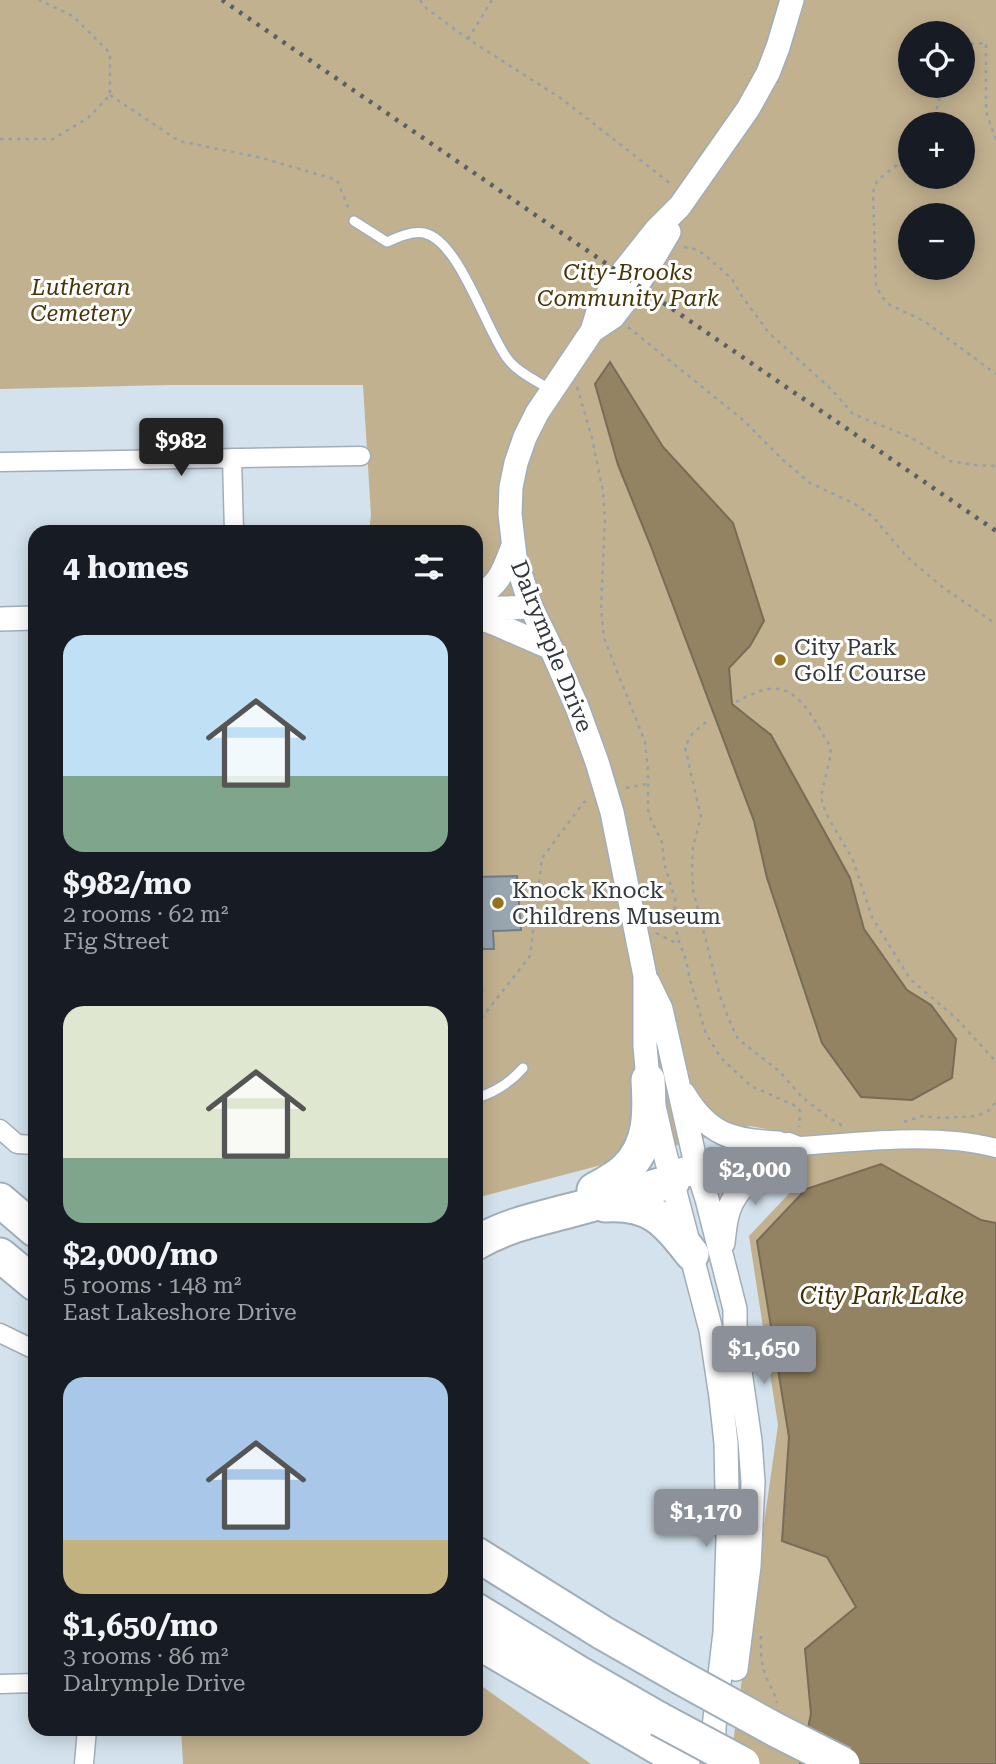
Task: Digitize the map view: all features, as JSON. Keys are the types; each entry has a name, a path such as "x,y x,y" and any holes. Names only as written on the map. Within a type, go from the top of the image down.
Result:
{"highway":[{"path":"483,1240 508,1227 590,1198 627,1168 642,1149 650,1106 662,1080"},
{"path":"483,1220 590,1198 685,1172"},
{"path":"0,1191 28,1211"},
{"path":"590,1198 644,1209 707,1253"},
{"path":"0,1200 28,1224"},
{"path":"0,1255 28,1278"},
{"path":"483,1543 582,1620"},
{"path":"483,1558 680,1677 843,1764"},
{"path":"483,1614 579,1673 743,1764"},
{"path":"483,1645 683,1764"}],"street":[{"name":"Dalrymple Drive","path":"720,1764 729,1729 749,1566 753,1482 735,1337 735,1309 707,1253 662,1080 645,1046 645,976 612,812 577,707 531,607 513,546 510,487 531,425 592,331 599,308 621,274 748,109 768,73 792,0"},
{"path":"0,462 361,456"},
{"path":"232,458 234,525"},
{"path":"483,594 502,575 513,546"},
{"path":"483,609 531,607"},
{"path":"0,618 28,618"},
{"path":"483,619 551,648"},
{"path":"662,1080 701,1118 734,1138 748,1142 789,1145 902,1140 954,1141 996,1148"},
{"path":"0,1129 26,1144"},
{"path":"735,1337 720,1313 685,1172 789,1145"},
{"path":"707,1253 728,1210 744,1185 789,1145"},
{"name":"Dalrymple Drive","path":"707,1253 711,1330 726,1443 728,1539 721,1671 714,1727 714,1764"},
{"path":"0,1333 28,1347"},
{"path":"0,1684 28,1683"},
{"path":"84,1764 87,1736"}],"lane":[{"path":"354,221 387,242 405,234 425,233 442,243 476,297 509,361 553,391"},
{"path":"483,1095 512,1081 523,1068"}],"path":[{"path":"0,139 53,139 89,118 110,95 110,53 73,16 39,0"},
{"path":"420,0 426,8 468,39 562,99 679,198"},
{"path":"468,39 492,0"},
{"path":"975,43 986,43 986,112 996,139"},
{"path":"110,95 179,141 262,158 337,180 354,221"},
{"path":"898,164 877,181 873,192 876,286 890,304 924,321 996,374"},
{"path":"677,246 692,248 704,254 732,279 769,333 831,389 853,414 910,437 950,461 996,466"},
{"path":"620,320 742,419 810,483 861,508 874,518 907,557 996,624"},
{"path":"575,378 592,438 603,492 605,519 601,608 604,638 645,742 648,809 662,842 664,863 676,899 675,924 679,944 686,960 706,1034 720,1058 751,1086 796,1106 800,1111 789,1145"},
{"path":"736,702 771,689 792,693 802,702 830,746 831,754 821,796 823,805 853,860 872,917 910,979 957,1019 996,1062"},
{"path":"706,722 692,734 685,747 701,817 693,847 692,890 720,996 738,1039 779,1072 802,1097 829,1118 850,1129"},
{"path":"621,789 648,784"},
{"path":"483,1017 530,956 542,858 583,802 597,798"},
{"path":"898,1125 922,1116 977,1116 988,1111 996,1102"},
{"path":"761,1628 761,1659 766,1677 776,1694 778,1708"}],"green space":[{"name":"City-Brooks Community Park","path":"0,0 996,0 996,1764 730,1764 778,1425 749,1236 801,1181 783,1132 750,1126 483,1196 483,525 370,525 363,385 168,385 0,389"},
{"path":"483,1687 591,1764 183,1764 181,1736 483,1736"}],"water":[{"path":"610,362 663,447 733,523 764,621 750,646 729,668 732,704 771,735 850,878 864,929 907,990 931,1005 956,1039 952,1078 912,1100 861,1097 822,1043 767,878 754,821 618,465 595,384"},
{"name":"City Park Lake","path":"881,1164 981,1220 996,1223 996,1764 800,1764 811,1714 805,1649 856,1607 827,1557 782,1541 789,1437 757,1241 806,1189"}],"building":[{"name":"Knock Knock Childrens Museum","path":"517,876 521,930 493,931 494,949 483,949 483,877"}],"railway":[{"path":"222,0 996,531"}],"place":[{"name":"City Park Golf Course","path":"780,660"},
{"name":"Knock Knock Childrens Museum","path":"498,903"}],"park label":[{"name":"Lutheran Cemetery","path":"81,300"}]}
